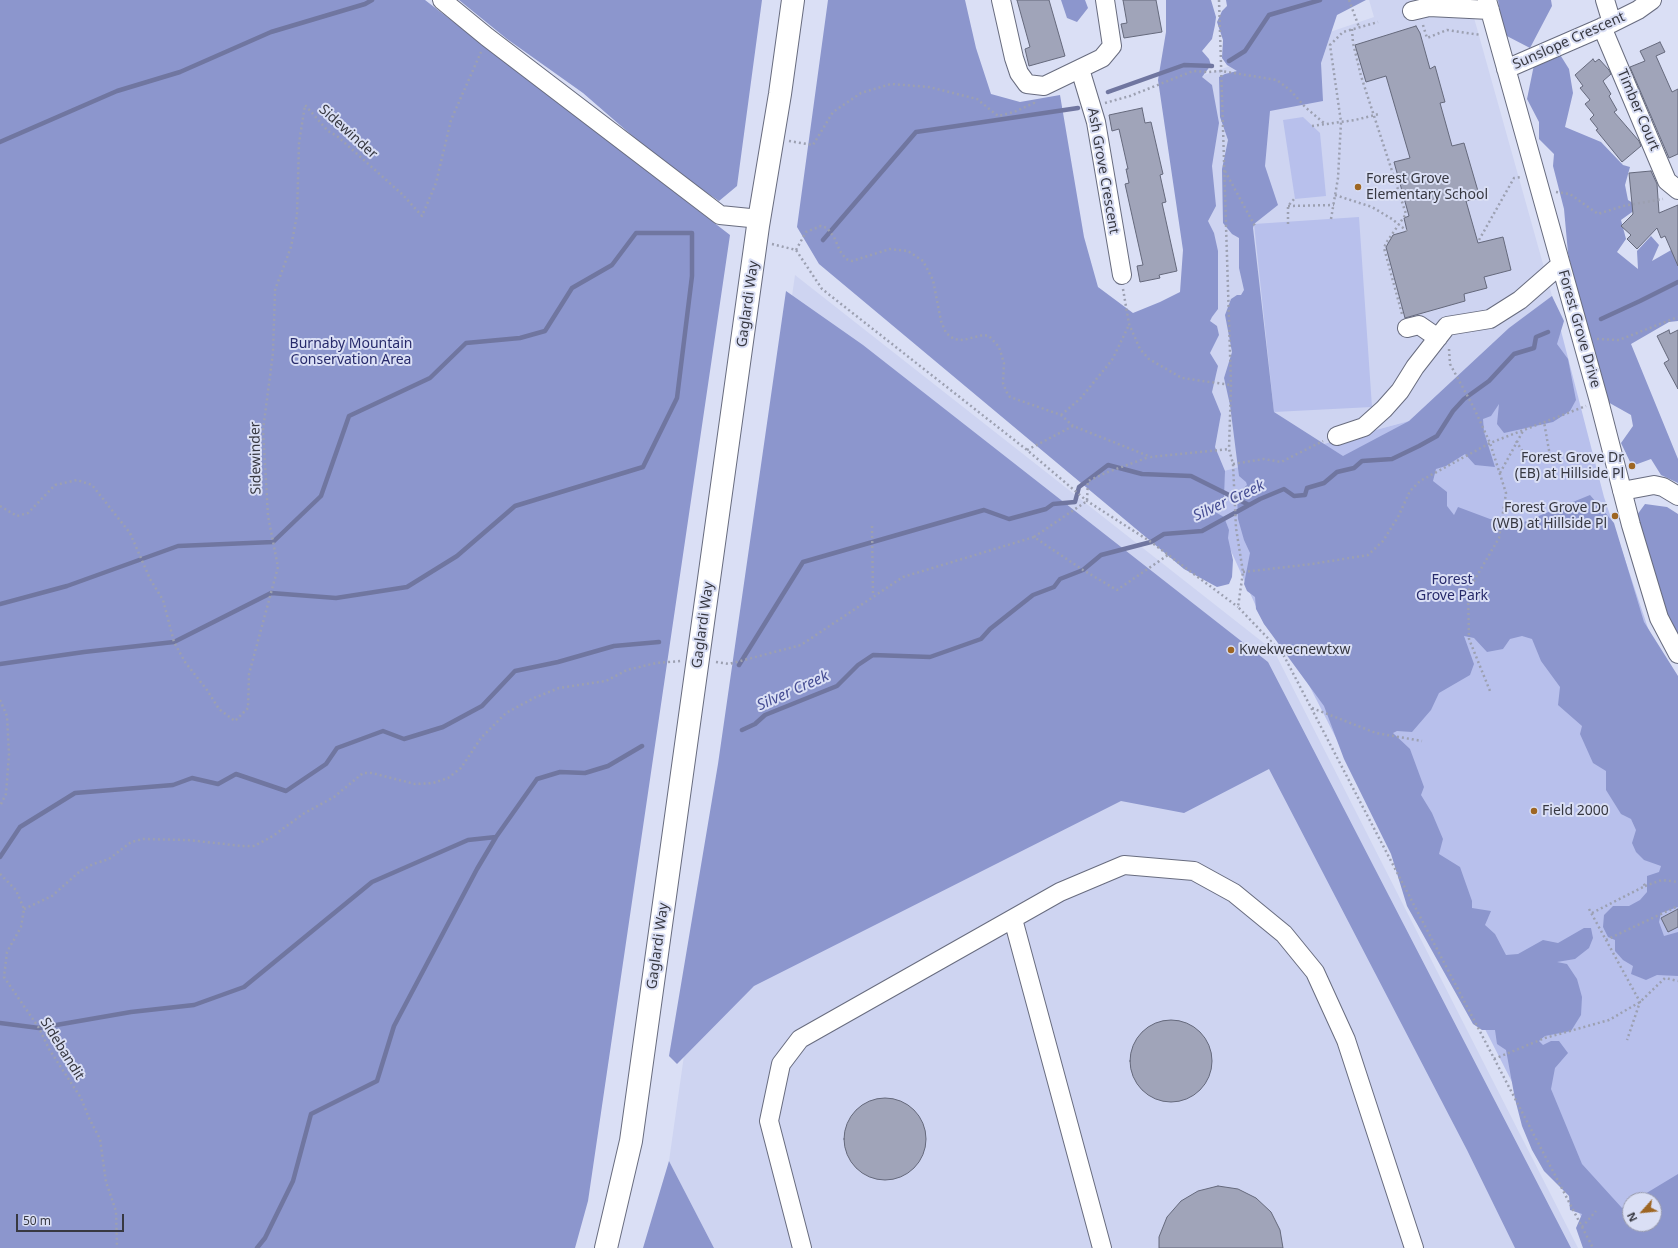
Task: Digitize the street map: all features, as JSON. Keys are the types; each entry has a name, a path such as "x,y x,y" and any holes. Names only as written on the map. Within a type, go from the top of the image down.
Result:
{"main road":[{"name":"Gaglardi Way","path":"606,1248 631,1142 760,219 793,0"}],"street":[{"path":"442,0 487,37 720,216 760,219"},
{"path":"1001,0 1014,58 1019,72 1027,84 1044,86 1102,58 1112,46 1105,0"},
{"name":"Timber Court","path":"1605,0 1607,25 1667,181 1674,194"},
{"name":"Sunslope Crescent","path":"1506,69 1607,25 1638,10 1652,0"},
{"path":"1417,18 1429,7 1488,5"},
{"name":"Forest Grove Drive","path":"1488,5 1560,265 1584,345 1622,491 1659,618 1678,654"},
{"name":"Ash Grove Crescent","path":"1080,69 1096,122 1122,280"},
{"path":"1407,328 1418,325 1442,332 1490,320 1520,300 1560,265"},
{"path":"1337,436 1364,427 1384,409 1400,391 1415,367 1442,332"},
{"path":"1622,491 1654,485 1663,487 1678,496"},
{"path":"802,1248 769,1121 781,1064 800,1039 1060,892 1124,865 1194,871 1240,897 1284,934 1315,972 1346,1040 1414,1248"},
{"path":"1013,919 1102,1248"}],"path":[{"path":"1219,0 1231,385 1229,449 1233,464 1235,520 1243,572 1238,607"},
{"path":"1349,0 1359,27"},
{"path":"1417,18 1426,38 1446,30 1481,35"},
{"path":"1331,219 1338,178 1341,122 1330,46 1343,32 1378,22"},
{"path":"1352,29 1352,43 1361,76 1377,115 1406,214 1398,224 1384,248 1407,328"},
{"name":"Sidewinder","path":"0,506 17,516 28,514 55,484 76,480 92,485 130,533 145,568 163,600 174,642 185,662 219,709 235,721 248,708 249,674 278,567 268,516 263,430 273,353 275,290 291,247 297,215 299,143 305,105 328,131 337,136 403,194 422,216 436,183 451,120 487,37"},
{"path":"1092,107 1130,96 1193,71 1221,71 1277,80 1291,91 1305,107 1325,124"},
{"path":"773,139 813,145 833,112 861,93 891,84 929,87 977,99 998,116 1014,112 1034,103 1032,85"},
{"path":"1312,126 1355,120 1377,115"},
{"path":"1224,170 1256,228"},
{"path":"1479,240 1514,178 1521,177"},
{"path":"1556,192 1570,194 1598,214 1623,206 1674,194"},
{"path":"1335,195 1372,207 1407,231"},
{"path":"1288,224 1288,206 1295,198"},
{"path":"1288,206 1334,205"},
{"path":"796,250 806,232 821,226 826,228 834,237 840,251 846,259 852,261 890,249 908,251 923,261 933,280 941,321 946,333 954,339 963,340 983,335 989,336 999,347 1004,363 1003,383 1010,397 1061,415 1073,426 1150,457"},
{"path":"757,241 796,250 822,289 1027,450 1087,501 1168,555 1238,607 1283,654 1593,1248"},
{"path":"1122,280 1129,324 1140,349 1149,359 1182,378 1231,385"},
{"path":"1584,345 1597,339 1619,340 1678,317"},
{"path":"1061,415 1080,399 1112,360 1129,324"},
{"path":"1442,332 1450,364 1474,408 1490,443 1506,493 1499,538 1468,591 1469,639 1490,692"},
{"path":"1243,572 1312,564 1368,555 1383,541 1398,517 1410,491 1420,481 1490,443 1599,401"},
{"path":"1516,441 1528,460 1550,456 1544,422"},
{"path":"1027,450 1073,426"},
{"path":"1500,473 1523,430"},
{"path":"1233,464 1264,459 1281,462 1313,445 1337,436"},
{"path":"1087,501 1088,481 1108,472 1150,457 1229,449"},
{"path":"0,874 16,890 24,909 52,896 79,872 93,864 109,859 131,842 143,839 188,840 254,846 273,836 303,814 334,797 364,773 372,772 415,784 433,783 448,778 461,768 481,738 506,713 534,698 560,688 606,681 627,670 656,663 698,659 729,664 801,645 903,577 1034,537 1087,501"},
{"path":"872,526 873,596"},
{"path":"1034,537 1083,570 1117,590 1168,555"},
{"path":"0,700 6,716 9,754 6,794 0,806"},
{"path":"1311,708 1376,734 1422,741"},
{"path":"1592,914 1645,886 1662,880 1678,882"},
{"path":"1643,882 1645,886"},
{"path":"1606,940 1678,906"},
{"name":"Sidebandit","path":"24,909 21,927 7,952 4,977 33,1019 49,1049 81,1098 100,1139 106,1182 116,1211 117,1248"},
{"path":"1589,909 1640,1002 1627,1040"},
{"path":"1494,1059 1545,1038 1609,1020 1640,1002 1665,978 1678,981"},
{"path":"1582,1227 1596,1211"}],"shaded area":[{"name":"Forest Grove Elementary School","path":"1369,0 1469,0 1552,296 1409,421 1198,478 1195,78 1374,17"},
{"path":"795,275 1274,651 1578,1248 714,1248 669,1161"}],"green space":[{"name":"Burnaby Mountain Conservation Area","path":"0,0 425,0 730,235 588,1201 575,1248 0,1248"},
{"path":"459,0 762,0 737,186 719,201 666,165 583,93 507,39"},
{"path":"828,0 965,0 976,48 991,94 1020,102 1060,95 1084,237 1098,287 1133,313 1180,292 1183,250 1158,80 1166,32 1166,0 1211,0 1216,17 1215,25 1212,39 1202,51 1209,59 1211,65 1202,77 1212,85 1219,123 1212,166 1216,206 1208,221 1214,233 1218,251 1218,309 1210,321 1217,326 1219,335 1210,353 1218,366 1212,392 1221,414 1215,447 1225,471 1224,497 1213,504 1215,512 1224,517 1229,530 1228,538 1233,560 1232,577 1229,584 1217,587 1184,569 819,264 797,227"},
{"path":"1061,0 1085,0 1088,8 1077,22 1067,18"},
{"name":"Forest Grove Park","path":"1226,0 1366,0 1337,15 1321,63 1323,101 1270,111 1265,166 1278,205 1254,224 1253,228 1274,412 1343,456 1409,421 1509,328 1552,296 1564,321 1557,344 1568,359 1576,400 1570,411 1553,422 1504,433 1497,424 1499,404 1491,416 1483,419 1484,432 1495,467 1475,465 1465,454 1446,466 1436,469 1433,481 1447,492 1447,506 1454,515 1458,507 1490,519 1524,522 1590,495 1614,523 1644,622 1678,676 1678,907 1661,913 1659,922 1664,936 1678,932 1678,976 1657,975 1646,980 1631,974 1633,966 1623,960 1615,951 1615,940 1608,937 1603,927 1604,915 1613,906 1629,906 1640,900 1647,892 1647,876 1659,872 1661,866 1644,860 1636,852 1632,843 1636,830 1631,819 1621,814 1606,790 1606,771 1593,763 1580,734 1582,726 1558,705 1560,687 1541,661 1532,639 1522,636 1510,639 1503,649 1487,652 1474,638 1464,636 1474,664 1470,675 1439,693 1431,710 1412,732 1397,731 1393,733 1410,749 1424,787 1421,795 1432,813 1443,839 1439,854 1460,867 1472,901 1472,908 1491,911 1485,925 1495,934 1506,955 1518,954 1543,940 1558,943 1584,928 1591,928 1593,938 1589,948 1575,959 1557,962 1567,964 1577,979 1582,997 1581,1015 1571,1031 1545,1036 1539,1041 1543,1045 1551,1041 1559,1041 1568,1053 1555,1068 1551,1089 1582,1164 1622,1208 1622,1232 1662,1232 1662,1192 1648,1192 1678,1174 1678,1248 1583,1248 1576,1228 1582,1214 1570,1210 1569,1196 1544,1171 1532,1150 1522,1126 1515,1099 1506,1050 1497,1044 1495,1030 1482,1030 1473,1024 1407,906 1391,854 1344,759 1324,706 1264,624 1256,609 1255,597 1247,591 1244,584 1250,553 1244,540 1238,519 1237,494 1247,485 1246,482 1239,476 1230,405 1224,378 1232,352 1225,315 1231,299 1237,295 1241,295 1244,290 1239,268 1239,238 1232,234 1223,223 1222,169 1228,140 1220,117 1219,77 1237,71 1227,65 1222,58 1223,40 1217,22 1222,11 1227,6"},
{"path":"1498,0 1551,0 1552,6 1530,48 1503,34"},
{"path":"1559,53 1569,69 1573,93 1565,127 1601,142 1623,165 1630,167 1625,185 1628,200 1639,207 1621,220 1626,239 1617,252 1638,269 1637,251 1651,236 1659,245 1652,261 1673,249 1678,248 1678,321 1669,322 1631,344 1678,459 1678,483 1661,475 1651,459 1632,466 1621,443 1633,426 1631,415 1606,401 1595,368 1568,253 1564,209 1553,166 1554,154 1539,139 1539,122 1527,99 1535,60"},
{"path":"1303,117 1320,133 1326,196 1295,199 1283,120"},
{"path":"1359,217 1372,407 1274,412 1254,224"},
{"path":"786,291 863,345 1268,662 1571,1248 1515,1248 1467,1150 1269,769 1184,813 1121,801 754,986 677,1064 669,1056 718,764"},
{"name":"Forest Grove Park","path":"1552,296 1604,497 1656,652 1678,682 1678,1248 1597,1248 1291,650 1264,624 1198,478 1409,421"},
{"path":"1645,504 1667,507 1678,514 1678,639 1667,629 1637,515"},
{"path":"669,1161 714,1248 643,1248"}],"building":[{"path":"1017,0 1049,0 1065,56 1029,66 1025,49 1030,47"},
{"path":"1123,0 1156,0 1162,32 1124,38 1121,24 1127,23"},
{"path":"1416,26 1420,33 1430,69 1435,66 1445,102 1440,103 1452,146 1464,143 1480,198 1466,201 1478,243 1503,237 1511,270 1484,277 1487,288 1464,294 1465,301 1405,318 1386,247 1393,235 1407,231 1404,218 1409,216 1394,162 1410,158 1386,76 1366,82 1355,45"},
{"path":"1660,42 1665,52 1656,56 1672,92 1678,89 1678,154 1669,158 1630,67 1645,61 1640,51"},
{"path":"1593,59 1595,62 1599,59 1609,70 1611,74 1603,81 1611,94 1609,96 1617,110 1614,112 1639,141 1641,146 1622,162 1596,130 1598,129 1590,119 1594,115 1585,104 1590,100 1580,88 1583,86 1575,75"},
{"path":"1142,108 1145,123 1151,122 1163,174 1160,175 1166,202 1162,203 1177,271 1159,275 1160,278 1140,282 1137,266 1143,265 1125,184 1129,183 1126,169 1128,169 1119,129 1112,131 1109,115"},
{"path":"1651,171 1657,184 1659,213 1678,205 1678,266 1665,236 1661,238 1657,228 1637,249 1627,239 1631,235 1621,226 1633,214 1629,173"},
{"path":"1669,330 1670,334 1678,330 1678,389 1664,363 1669,360 1657,336"},
{"path":"1678,909 1678,927 1668,932 1661,918"},
{"path":"1171,1020 1187,1023 1200,1032 1209,1045 1212,1061 1209,1077 1200,1090 1187,1099 1171,1102 1155,1099 1142,1090 1133,1077 1130,1061 1133,1045 1142,1032 1155,1023"},
{"path":"885,1098 901,1101 914,1110 923,1123 926,1139 923,1155 914,1168 901,1177 885,1180 869,1177 856,1168 847,1155 844,1139 847,1123 856,1110 869,1101"},
{"path":"1218,1186 1238,1189 1256,1198 1271,1212 1280,1230 1283,1248 1159,1248 1159,1237 1167,1217 1181,1201 1198,1191"}],"waterway":[{"path":"0,142 117,91 180,72 271,32 365,4 372,0"},
{"path":"1229,61 1245,51 1269,15 1320,0"},
{"path":"1108,92 1184,65 1212,66"},
{"path":"823,240 916,132 1078,108"},
{"path":"0,604 67,586 178,546 273,542 321,496 349,416 430,378 466,343 520,338 545,331 572,288 612,265 636,233 692,233 692,276 677,398 643,467 515,506 457,556 407,587 336,598 271,593 174,642 84,652 0,664"},
{"name":"Silver Creek","path":"1601,319 1678,282"},
{"name":"Silver Creek","path":"742,730 755,724 765,715 837,686 858,665 873,655 930,657 981,639 990,629 1033,595 1054,587 1060,579 1083,570 1101,555 1151,542 1164,534 1202,531 1260,499 1284,489 1294,496 1305,495 1307,488 1324,483 1337,472 1354,468 1362,461 1392,459 1419,446 1437,436 1453,411 1464,399 1489,381 1514,354 1534,348 1536,337 1548,332"},
{"path":"739,665 803,562 984,510 1009,519 1046,509 1053,504 1075,502 1079,487 1108,465 1142,474 1191,476 1249,505"},
{"path":"0,857 20,827 75,793 173,785 192,778 218,784 236,774 286,791 326,764 337,748 383,731 404,739 443,727 482,706 515,671 558,662 614,646 659,642"},
{"path":"0,1023 39,1028 131,1012 194,1005 244,987 372,882 468,840 496,837 537,779 560,772 585,773 608,766 642,746"},
{"path":"257,1248 265,1238 293,1181 311,1114 377,1081 394,1026 477,869 496,837"}],"place":[{"name":"Forest Grove Elementary School","path":"1358,187"},
{"name":"Forest Grove Dr (EB) at Hillside Pl","path":"1632,466"},
{"name":"Forest Grove Dr (WB) at Hillside Pl","path":"1615,516"},
{"name":"Kwekwecnewtxw","path":"1231,650"},
{"name":"Field 2000","path":"1534,811"}]}
